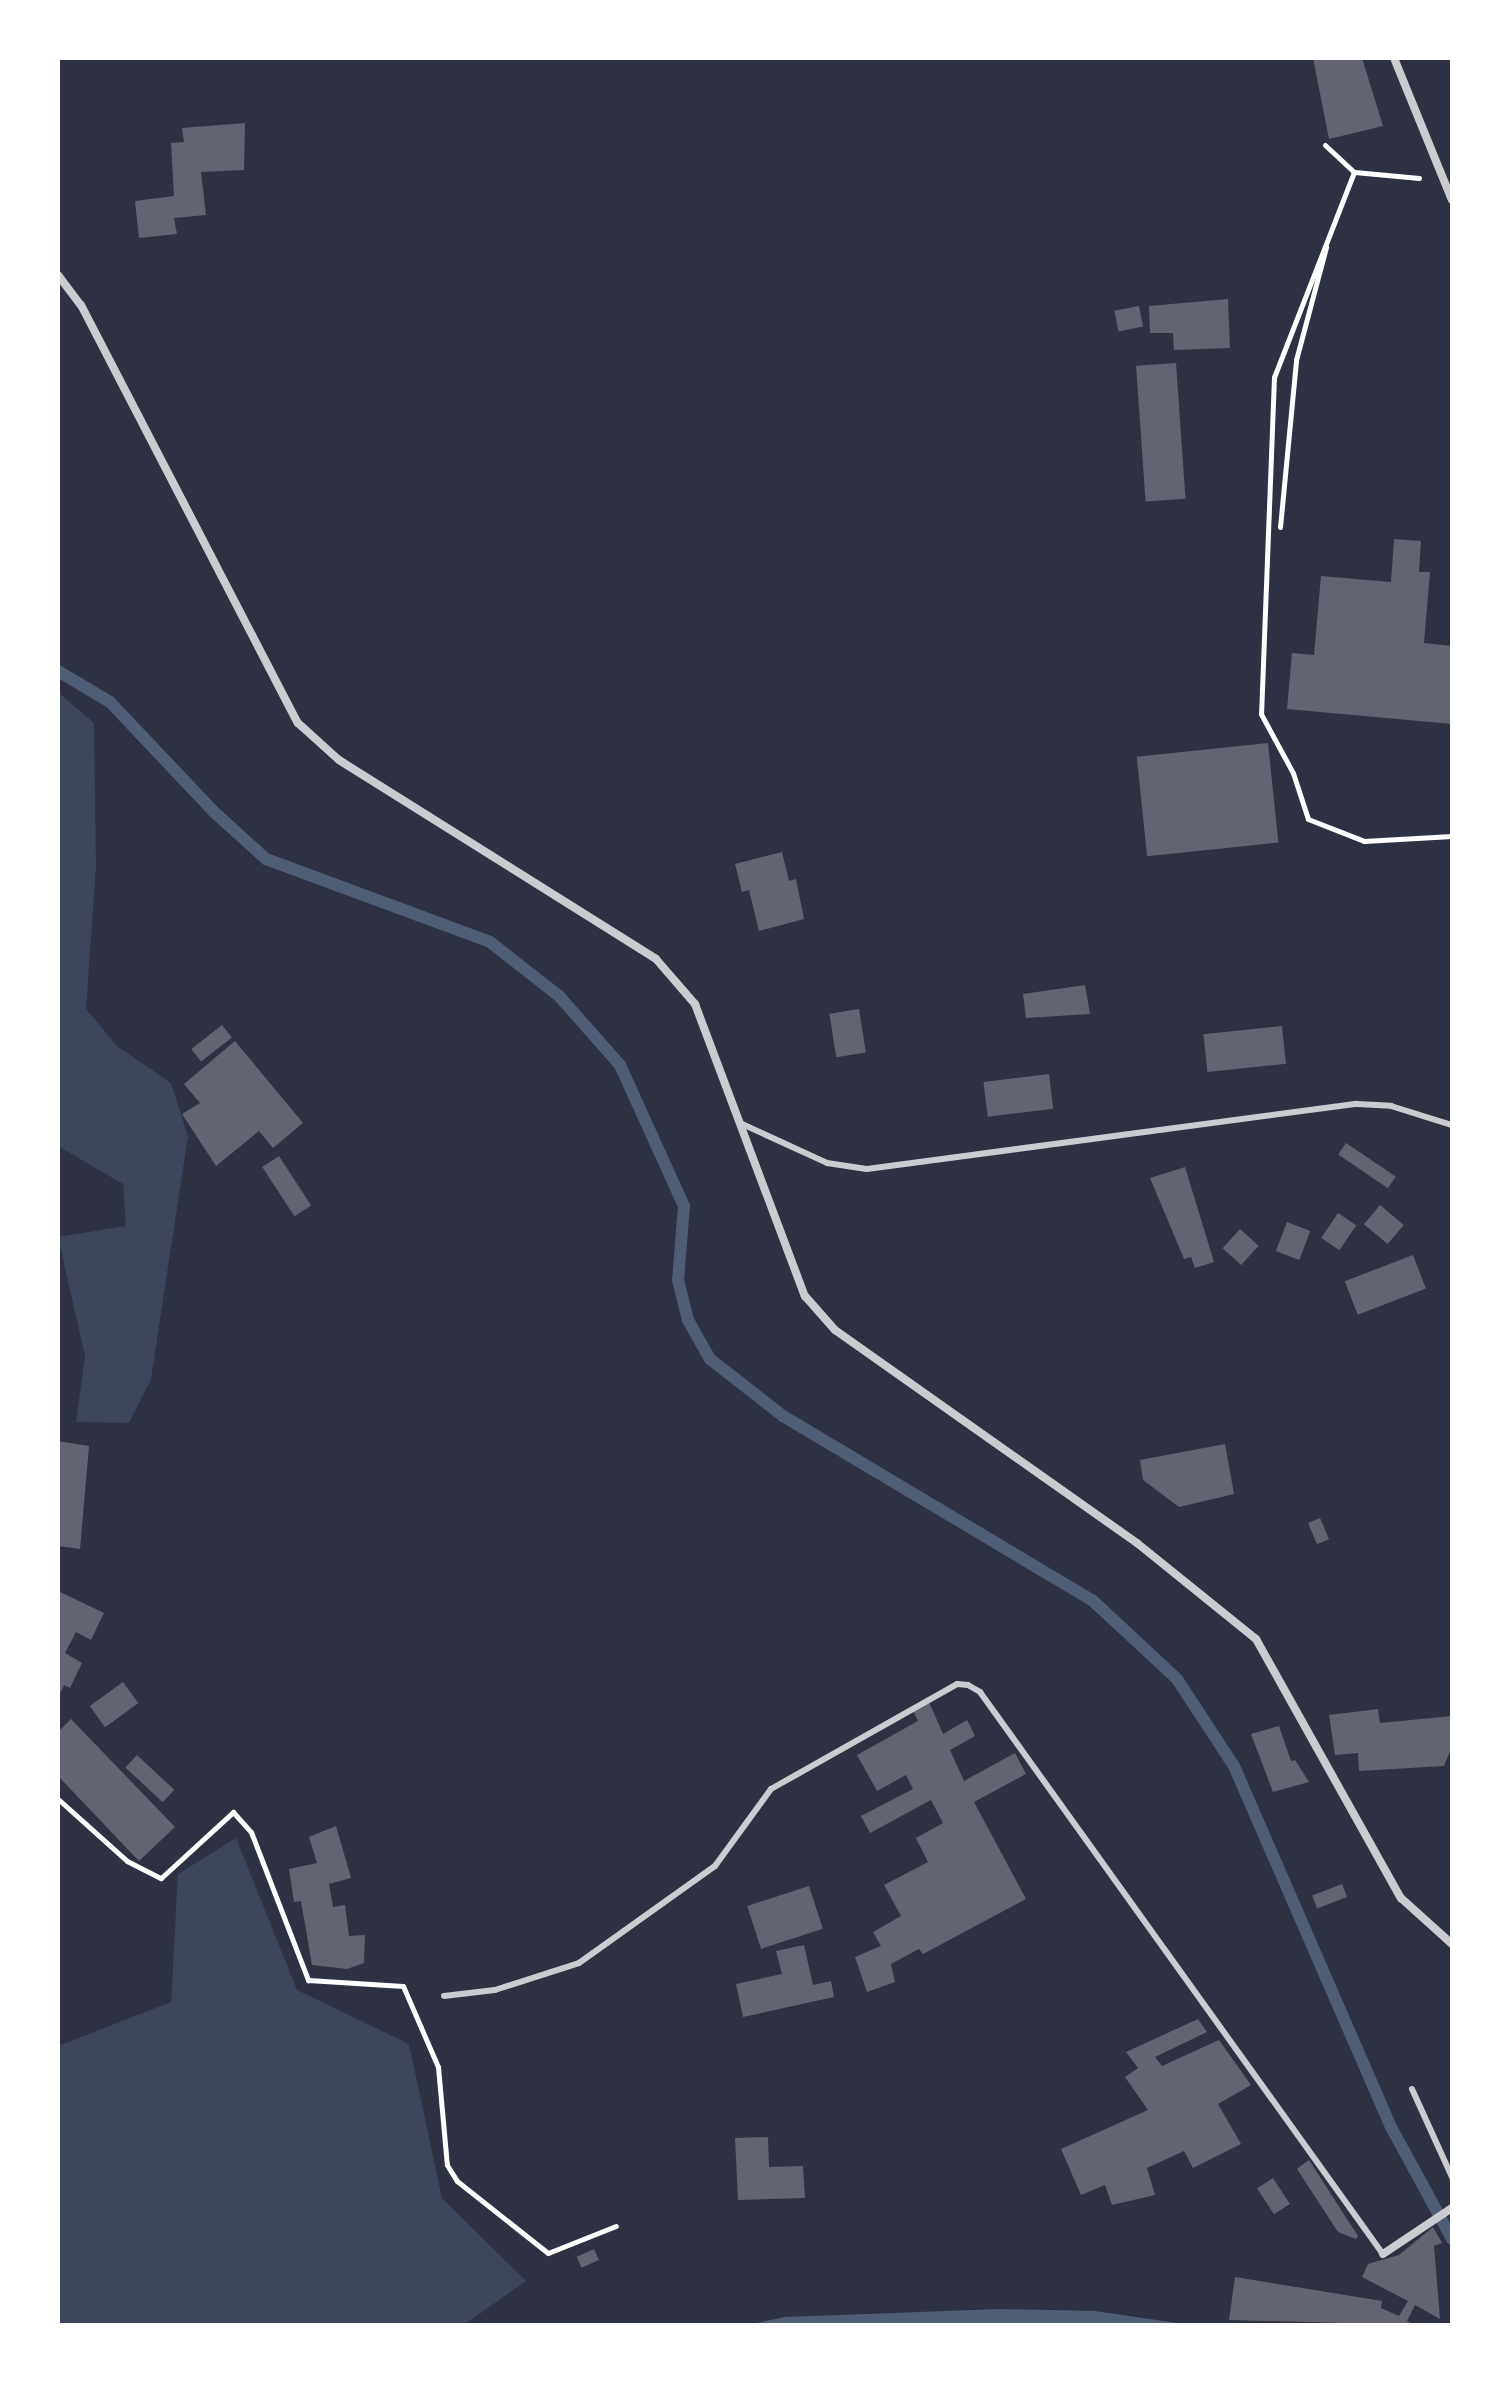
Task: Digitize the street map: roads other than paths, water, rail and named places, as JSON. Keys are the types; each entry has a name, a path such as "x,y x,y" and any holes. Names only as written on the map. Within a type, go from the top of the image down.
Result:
{"street":[{"path":"1394,58 1441,180 1452,200"},
{"path":"58,275 81,305 298,723 339,760 656,959 695,1004 805,1296 835,1330 1137,1543 1256,1639 1401,1898 1452,1944"},
{"path":"1383,2254 1452,2208"}],"lane":[{"path":"742,1124 827,1163 867,1169 1357,1104 1391,1106 1452,1125"},
{"path":"444,1996 495,1990 579,1963 715,1866 771,1789 957,1684 968,1685 989,1704 1383,2254"},
{"path":"1412,2089 1452,2177"}],"waterway":[{"path":"58,671 110,702 213,811 266,859 490,942 559,996 620,1065 684,1206 678,1280 688,1320 710,1359 783,1416 1092,1600 1177,1679 1234,1766 1391,2127 1452,2239"}]}
